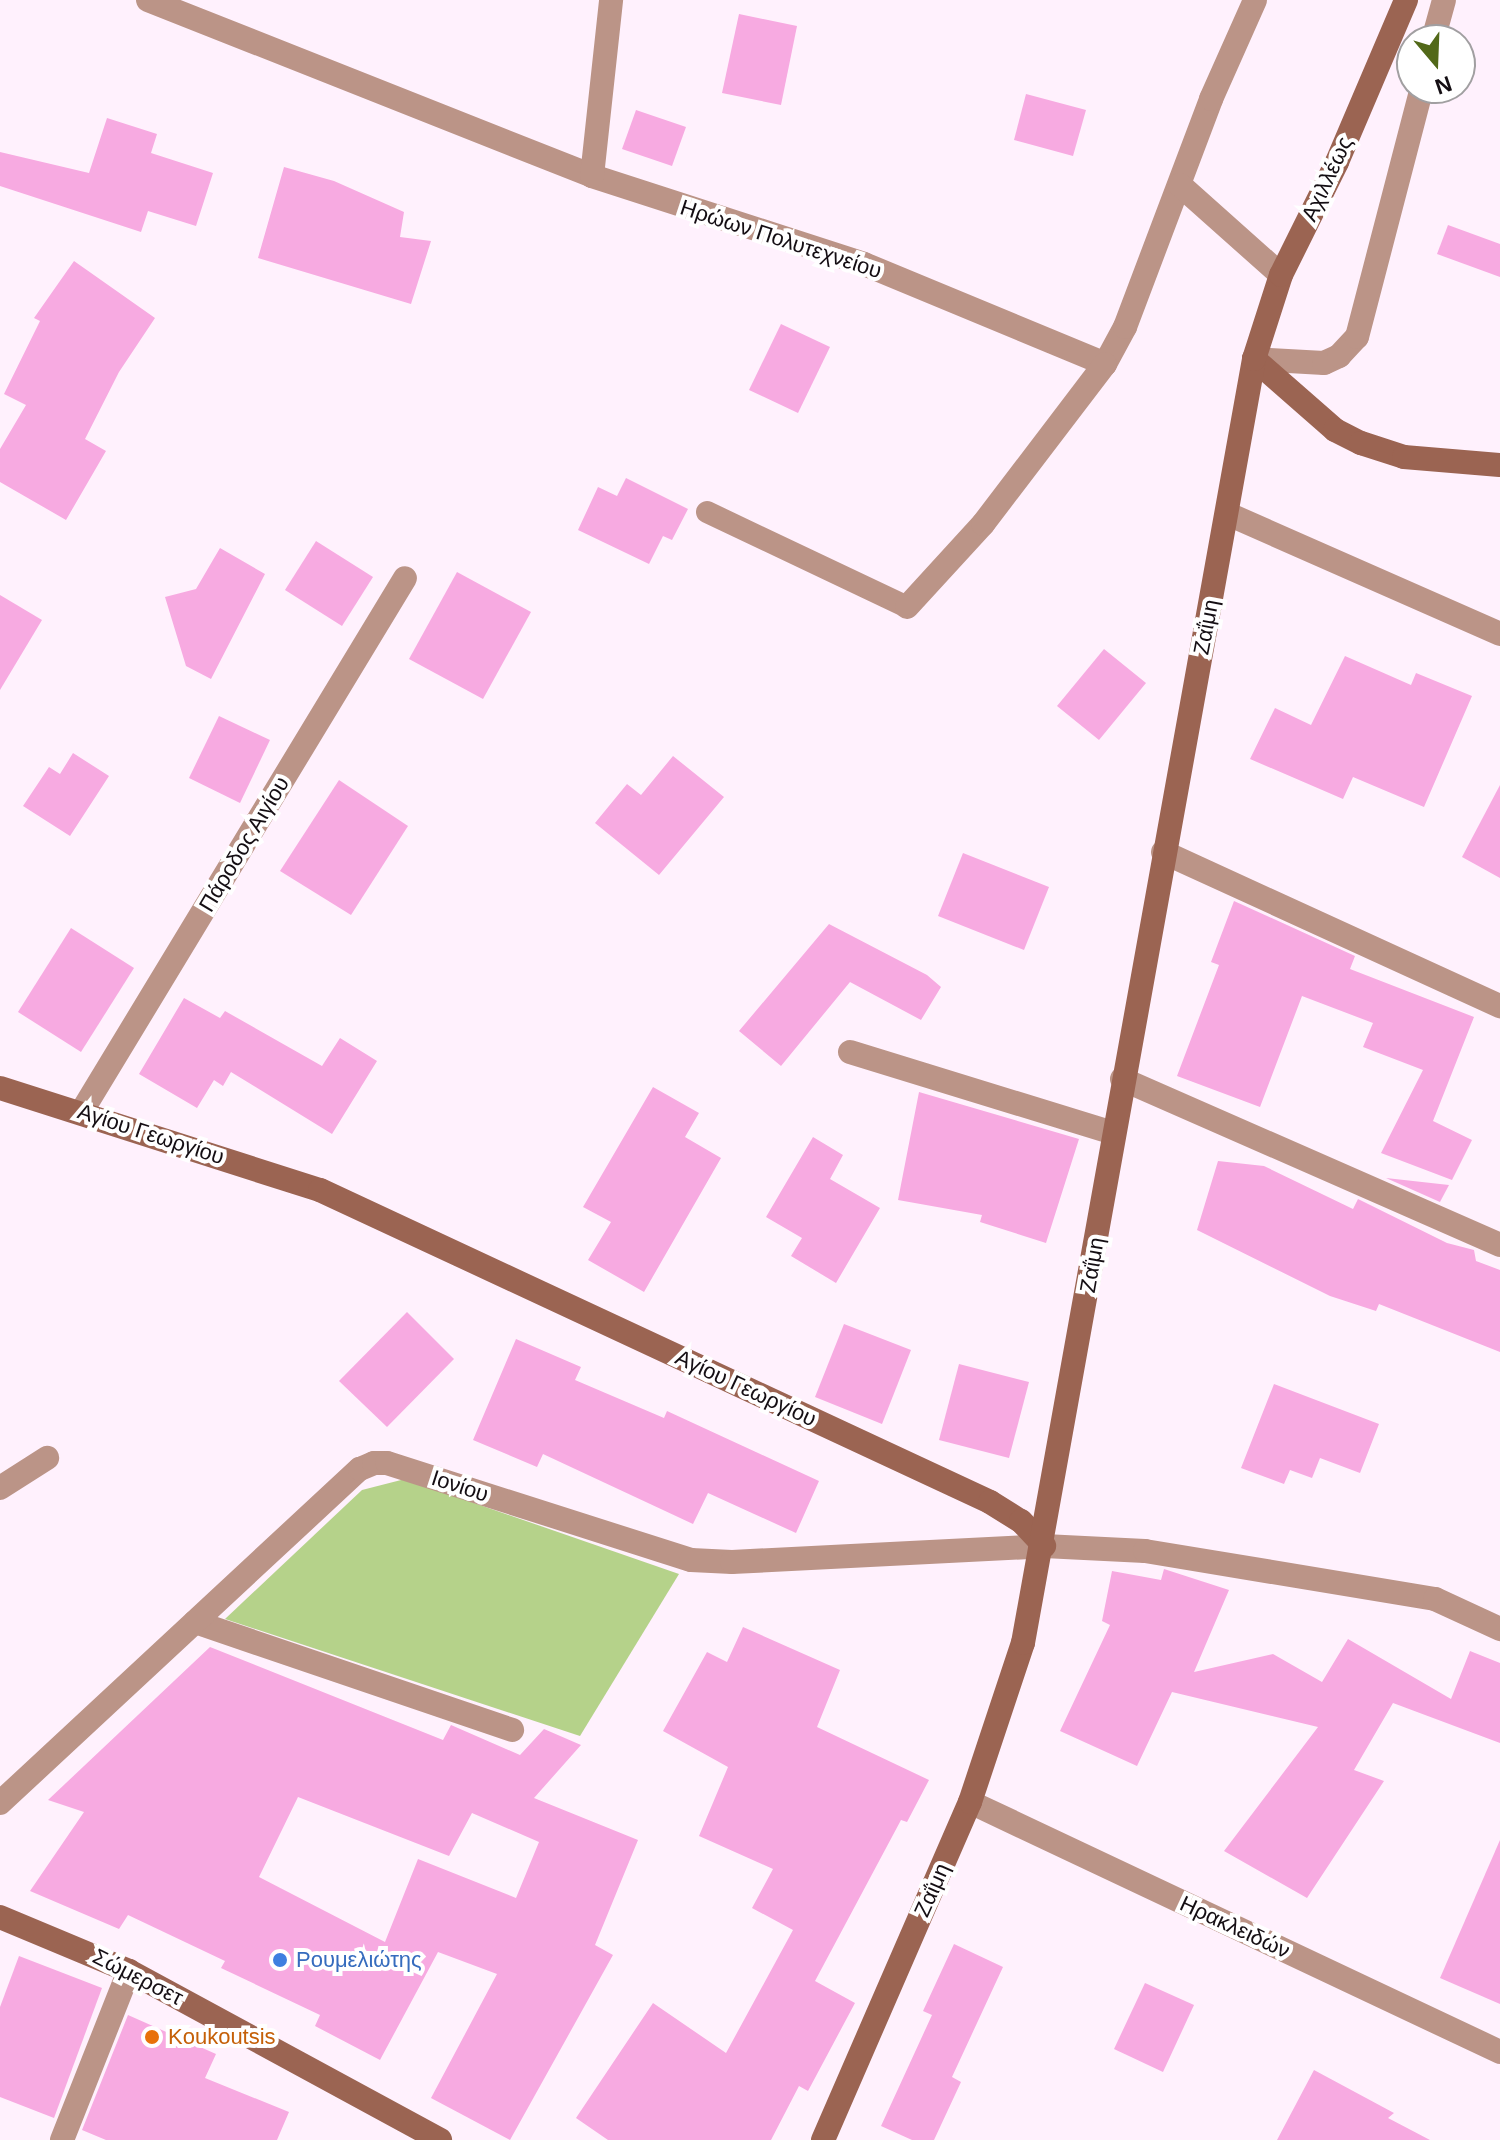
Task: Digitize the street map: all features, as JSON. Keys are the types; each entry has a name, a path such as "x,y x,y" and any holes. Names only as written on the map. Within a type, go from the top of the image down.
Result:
{"street":[{"name":"Ηρώων Πολυτεχνείου","path":"148,0 592,176 864,264 1105,364"},
{"path":"592,176 611,0"},
{"path":"907,607 983,524 1105,364 1125,327 1255,0"},
{"name":"Αχιλλέως","path":"1254,359 1281,275 1337,162 1406,0"},
{"path":"1437,24 1444,0"},
{"path":"1254,359 1324,363 1339,356 1357,337 1418,104"},
{"path":"1180,185 1281,275"},
{"path":"1254,359 1335,430 1361,443 1404,457 1500,465"},
{"name":"Ζαΐμη","path":"823,2140 970,1802 1023,1643 1044,1546 1122,1079 1254,359"},
{"path":"1228,514 1500,634"},
{"name":"Πάροδος Αιγίου","path":"82,1111 405,578"},
{"path":"1163,852 1500,1006"},
{"path":"850,1052 1114,1133"},
{"path":"1122,1079 1500,1245"},
{"name":"Αγίου Γεωργίου","path":"0,1088 82,1111 320,1190 990,1502 1021,1521 1044,1546"},
{"path":"0,1488 47,1458"},
{"name":"Ιονίου","path":"0,1803 360,1469 374,1463 387,1463 691,1560 748,1562 1044,1546"},
{"path":"1044,1546 1145,1551 1435,1599 1500,1629"},
{"path":"195,1622 512,1730"},
{"name":"Ηρακλειδών","path":"970,1802 1500,2052"},
{"name":"Σώμερσετ","path":"0,1917 129,1971 440,2140"},
{"path":"62,2140 129,1971"}],"lane":[{"path":"707,512 907,607"}],"green space":[{"path":"405,1479 679,1574 580,1736 225,1619 362,1490"}],"building":[{"path":"739,14 797,26 781,105 722,93"},
{"path":"1026,94 1086,110 1073,156 1014,140"},
{"path":"636,110 686,127 672,166 622,149"},
{"path":"107,118 157,134 151,153 213,173 196,226 148,211 141,232 0,186 0,152 89,173"},
{"path":"284,167 334,181 404,212 400,237 431,241 411,304 258,258"},
{"path":"1448,225 1500,244 1500,277 1437,254"},
{"path":"74,261 155,318 119,372 85,439 106,451 66,520 0,482 0,449 26,405 4,394 40,321 34,318"},
{"path":"781,324 830,347 798,413 749,390"},
{"path":"626,478 688,509 672,540 663,536 649,564 578,530 598,487 617,496"},
{"path":"316,541 373,577 342,626 285,590"},
{"path":"220,548 265,574 211,679 186,666 165,597 196,589"},
{"path":"457,572 531,612 483,699 409,659"},
{"path":"0,595 42,620 0,690"},
{"path":"1104,649 1146,683 1099,740 1057,706"},
{"path":"1345,656 1411,685 1416,673 1472,696 1424,807 1353,777 1343,799 1250,759 1275,708 1311,725"},
{"path":"219,716 270,740 240,803 189,778"},
{"path":"73,753 109,776 70,836 23,806 49,767 60,774"},
{"path":"673,756 724,797 659,875 595,823 627,784 641,795"},
{"path":"339,780 408,826 351,915 280,871"},
{"path":"1500,785 1500,878 1462,857"},
{"path":"963,853 1049,887 1024,950 938,916"},
{"path":"1234,901 1355,956 1350,969 1474,1017 1433,1121 1472,1140 1452,1180 1381,1153 1423,1070 1363,1047 1373,1023 1302,996 1260,1107 1177,1076 1219,965 1211,962"},
{"path":"829,924 927,975 941,987 921,1020 850,982 781,1066 739,1031"},
{"path":"71,928 134,968 81,1052 18,1012"},
{"path":"184,998 220,1018 225,1011 322,1066 340,1038 377,1061 332,1134 231,1072 223,1086 214,1080 197,1108 139,1074"},
{"path":"653,1087 699,1113 685,1137 721,1158 644,1292 588,1260 611,1222 583,1207"},
{"path":"919,1092 1079,1139 1046,1243 980,1222 982,1215 898,1200"},
{"path":"813,1137 843,1155 830,1179 880,1208 836,1283 791,1256 802,1238 766,1217"},
{"path":"1218,1161 1264,1166 1353,1209 1358,1199 1447,1243 1474,1250 1476,1261 1500,1270 1500,1352 1379,1304 1376,1311 1330,1296 1197,1230"},
{"path":"1386,1178 1449,1185 1440,1202"},
{"path":"407,1312 454,1359 387,1427 339,1381"},
{"path":"844,1324 911,1350 882,1424 815,1397"},
{"path":"516,1339 581,1367 575,1380 664,1418 667,1411 819,1481 796,1533 708,1493 693,1524 543,1454 537,1467 473,1440"},
{"path":"959,1364 1029,1382 1009,1458 939,1440"},
{"path":"1274,1384 1379,1424 1360,1473 1320,1458 1312,1478 1290,1470 1284,1484 1241,1468"},
{"path":"1164,1569 1229,1590 1194,1672 1273,1654 1322,1682 1348,1639 1451,1699 1470,1651 1500,1663 1500,1743 1393,1703 1354,1770 1384,1781 1307,1898 1224,1851 1318,1727 1172,1692 1137,1766 1060,1731 1110,1625 1102,1621 1112,1571 1161,1580"},
{"path":"743,1627 840,1670 817,1727 929,1780 907,1822 901,1820 815,1981 855,2003 808,2091 799,2086 771,2140 608,2140 576,2118 653,2003 726,2053 793,1930 752,1908 773,1869 699,1836 728,1767 663,1731 707,1652 727,1662"},
{"path":"210,1647 443,1740 451,1725 520,1755 544,1729 581,1745 534,1798 638,1840 595,1945 613,1955 510,2140 431,2098 497,1974 438,1952 380,2060 315,2026 320,2015 221,1968 225,1961 128,1915 119,1929 30,1891 84,1812 48,1800","holes":["298,1797 449,1856 472,1813 539,1842 516,1898 418,1859 385,1942 259,1877"]},
{"path":"1500,1840 1500,2004 1440,1978"},
{"path":"954,1944 1003,1967 952,2077 961,2082 934,2140 912,2140 881,2126 932,2015 923,2011"},
{"path":"19,1956 102,1988 54,2118 0,2097 0,2007"},
{"path":"1145,1983 1194,2005 1163,2072 1114,2049"},
{"path":"128,2015 216,2054 205,2078 289,2112 277,2140 106,2140 82,2130"},
{"path":"1314,2070 1394,2113 1388,2118 1430,2140 1277,2140"}],"place":[{"name":"Ρουμελιώτης","path":"280,1960"},
{"name":"Koukoutsis","path":"152,2037"}]}
